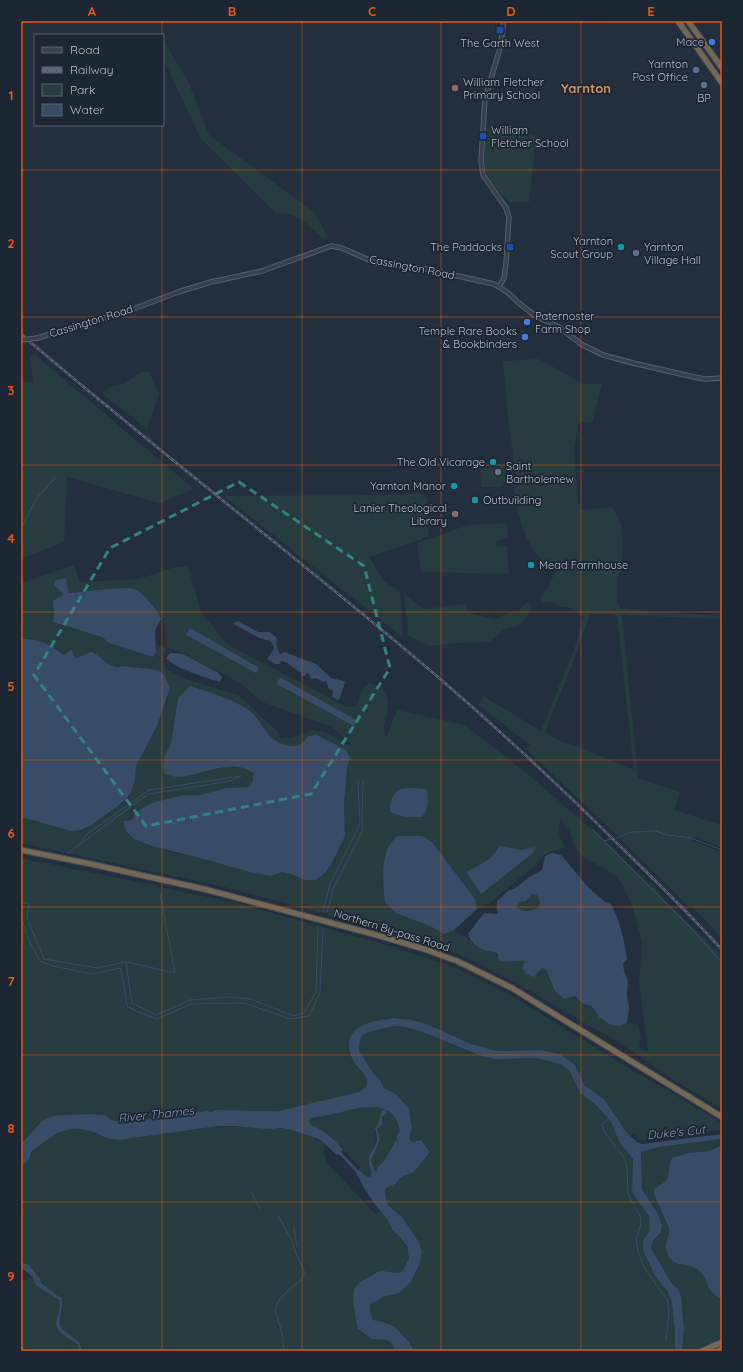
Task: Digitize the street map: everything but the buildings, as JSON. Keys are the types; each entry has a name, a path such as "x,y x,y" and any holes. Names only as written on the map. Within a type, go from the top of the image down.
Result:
{"highway":[{"path":"678,21 722,83"},
{"path":"688,21 722,68"},
{"name":"Northern By-pass Road","path":"21,850 208,890 359,930 424,949 457,961 512,988 722,1117"},
{"path":"702,1351 722,1342"},
{"path":"717,1351 722,1349"}],"street":[{"path":"499,287 504,278 509,216 506,208 483,175 480,160 486,99 500,48 504,21"},
{"name":"Cassington Road","path":"21,340 37,338 128,311 178,292 211,282 262,271 331,246 342,248 376,262 426,268 499,287 534,315 559,327 581,344 603,355 633,364 694,377 705,379 722,378"}],"highlighted area":[{"path":"239,482 364,566 390,668 311,794 146,826 34,675 110,548"}],"green space":[{"path":"164,40 188,81 209,135 315,213 328,238 325,240 303,221 291,215 277,214 201,139 164,60"},
{"path":"485,128 535,135 529,202 510,202 502,195 488,176 485,169 483,154"},
{"path":"34,354 194,489 159,503 67,477 64,542 21,559 21,384 23,382 33,382 30,357"},
{"path":"539,359 584,384 602,384 592,423 579,421 574,450 579,510 613,507 621,524 623,545 621,569 617,580 618,603 620,608 722,616 722,619 622,615 638,778 680,792 674,810 722,825 722,848 695,837 692,837 691,840 722,852 722,938 691,905 689,907 617,835 526,749 530,745 479,705 483,696 541,731 576,644 583,616 568,607 561,607 552,602 543,602 541,600 541,597 550,584 556,569 546,564 532,548 520,520 514,490 517,487 508,417 503,361","holes":["590,614 612,614 617,616 634,770 574,745 563,742 545,733 573,663"]},
{"path":"141,372 149,372 159,394 147,429 101,393 112,386 124,384"},
{"path":"506,465 506,481 502,487 481,487 480,469"},
{"path":"421,493 427,497 429,537 422,537 422,539 369,557 385,582 400,591 403,633 401,636 224,496 398,495"},
{"path":"507,523 508,537 495,542 497,547 507,545 509,574 421,572 417,543 468,525"},
{"path":"74,565 80,582 139,579 172,568 188,566 201,612 227,644 347,707 356,707 362,690 369,683 377,685 381,688 388,701 384,728 386,738 397,710 465,725 529,775 592,830 594,830 649,884 651,883 662,897 722,956 722,1109 679,1083 619,1043 496,972 428,942 229,888 21,843 21,817 70,831 81,830 103,818 118,806 131,793 135,780 136,766 157,726 167,698 158,670 124,666 116,667 108,664 97,655 75,659 73,652 64,655 44,642 21,639 21,583","holes":["66,578 69,593 135,589 158,612 161,619 165,618 166,647 157,647 153,657 109,643 102,637 53,622 57,598 63,595 60,590","166,647 185,654 240,683 262,702 332,727 355,748 325,732 311,730 292,738 280,738 277,731 238,695 185,679 165,668 163,660","190,686 227,698 247,709 254,715 268,734 282,744 291,746 299,745 308,736 317,735 346,750 350,758 347,768 344,806 345,836 331,865 324,874 305,880 282,872 272,876 253,873 200,858 167,851 123,821 132,820 151,803 183,795 200,795 226,788 249,787 253,781 253,773 246,768 238,767 222,768 181,777 165,755 171,744 178,698","560,819 570,832 575,848 585,858 615,875 623,886 633,908 642,942 639,983 648,1051 639,1048 641,1036 638,1024 627,1023 620,1026 599,1017 590,1006 583,1004 575,996 564,999 555,991 546,970 542,968 538,973 526,961 516,960 506,963 494,951 478,946 454,931 477,909 490,903 538,863 545,854 565,847 559,835","482,863 481,894 466,872"]},
{"path":"404,593 423,609 466,604 468,613 496,619 515,610 517,612 527,602 532,608 525,620 518,626 504,629 490,642 428,646 408,635"},
{"path":"21,858 240,904 376,942 454,967 509,994 635,1072 722,1123 722,1130 640,1140 633,1133 631,1136 627,1133 604,1099 584,1085 575,1065 557,1053 541,1050 493,1050 471,1044 429,1025 400,1018 362,1025 349,1050 356,1065 367,1080 366,1087 359,1092 278,1111 216,1110 211,1112 207,1111 130,1122 117,1121 110,1119 105,1115 56,1115 42,1121 21,1144"},
{"path":"532,894 537,895 540,902 538,908 526,911 515,906 520,902 526,901"},
{"path":"394,1026 406,1027 423,1032 484,1057 495,1059 538,1058 560,1064 569,1070 580,1093 595,1104 611,1122 623,1147 633,1159 632,1192 647,1212 650,1230 645,1238 655,1275 667,1290 672,1302 675,1351 414,1351 408,1341 396,1329 382,1322 373,1320 370,1311 370,1304 382,1297 389,1296 408,1284 413,1279 419,1266 422,1254 418,1240 402,1217 390,1207 387,1202 385,1192 386,1188 395,1184 401,1177 414,1172 430,1152 421,1140 413,1142 410,1140 412,1122 408,1109 395,1094 384,1088 359,1051 359,1042 363,1035"},
{"path":"364,1107 385,1109 381,1111 375,1130 376,1142 370,1162 372,1173 371,1178 367,1177 359,1170 360,1168 332,1137 311,1125 309,1120 311,1118"},
{"path":"387,1110 395,1117 400,1129 397,1135 398,1140 392,1145 386,1158 378,1167 376,1173 371,1161 380,1139 377,1129 383,1124 382,1118"},
{"path":"218,1126 288,1129 314,1137 327,1145 323,1152 328,1164 375,1214 379,1211 388,1220 391,1229 402,1239 405,1244 409,1259 405,1269 400,1273 377,1272 357,1285 354,1292 354,1308 359,1331 384,1339 393,1346 396,1351 84,1351 79,1342 61,1328 60,1325 63,1306 61,1298 45,1287 32,1268 21,1262 21,1165 27,1162 31,1152 58,1133 72,1129 90,1131 104,1138 119,1140"},
{"path":"722,1139 722,1145 710,1151 688,1153 672,1158 666,1181 657,1186 654,1194 669,1228 670,1231 667,1239 678,1264 689,1265 697,1268 702,1273 710,1289 715,1295 722,1299 722,1337 696,1350 682,1351 684,1329 681,1296 678,1289 672,1284 651,1248 653,1241 659,1236 660,1219 642,1189 641,1152 658,1147"},
{"path":"33,1277 45,1290 59,1300 60,1308 56,1324 57,1328 61,1333 78,1345 79,1351 21,1351 21,1282"}],"water":[{"path":"66,578 69,593 129,588 142,594 154,607 161,619 155,630 156,652 153,657 109,643 102,637 53,622 53,601 63,595 54,585 56,580"},
{"path":"238,621 258,632 270,632 277,638 276,644 279,653 281,654 284,652 316,664 331,678 344,681 345,682 340,698 338,700 332,697 333,691 329,689 326,681 323,682 317,678 311,679 309,674 306,673 305,676 302,676 301,672 285,662 282,661 280,664 275,664 267,659 274,649 274,646 270,641 259,638 234,624"},
{"path":"190,628 259,668 256,673 186,635"},
{"path":"21,639 44,642 64,655 71,650 75,659 91,652 108,664 116,667 124,666 158,670 165,676 170,688 157,726 136,766 135,780 131,793 118,806 93,824 81,830 71,831 21,817"},
{"path":"170,653 183,654 217,672 222,677 220,682 191,672 170,662 166,658"},
{"path":"281,678 358,721 354,726 277,684 278,680"},
{"path":"190,686 227,698 247,709 254,715 271,737 282,744 291,746 299,745 308,736 317,735 346,750 350,758 347,768 344,806 345,836 331,865 324,874 315,880 305,880 282,872 272,876 253,873 152,846 134,839 126,831 123,821 132,820 135,813 151,803 183,795 200,795 226,788 249,787 253,781 253,773 245,768 236,767 217,768 180,777 164,774 163,765 165,755 171,744 178,698"},
{"path":"415,788 427,789 428,804 422,817 406,817 390,812 391,802 398,790"},
{"path":"397,836 422,836 431,841 475,899 477,909 454,930 444,934 432,927 396,913 385,902 383,881 386,852"},
{"path":"500,846 522,850 535,847 533,853 481,894 466,872 490,859"},
{"path":"552,853 561,855 589,888 605,902 611,904 621,930 627,959 623,964 628,981 627,995 629,1008 627,1023 620,1026 611,1025 599,1017 591,1006 583,1004 575,996 564,999 555,991 546,970 542,968 534,977 526,974 522,968 525,961 506,962 499,960 498,954 479,947 473,943 469,937 468,934 484,913 498,914 497,901 508,891 514,889 528,878 542,870 545,856","holes":["532,894 537,895 540,902 538,908 526,911 516,907 520,902 526,901"]},
{"path":"394,1018 412,1020 429,1025 471,1044 493,1050 541,1050 560,1054 575,1065 584,1085 604,1099 627,1133 638,1143 643,1144 722,1134 722,1139 658,1147 641,1152 642,1189 658,1214 662,1225 661,1232 653,1241 651,1248 672,1284 678,1289 681,1296 684,1329 682,1351 675,1351 672,1302 667,1290 655,1275 643,1250 643,1241 650,1230 649,1216 632,1192 633,1159 620,1143 611,1122 595,1104 580,1093 569,1070 560,1064 538,1058 495,1059 484,1057 423,1032 406,1027 394,1026 369,1032 363,1035 360,1039 359,1051 373,1073 380,1080 384,1088 396,1094 409,1109 412,1128 410,1140 413,1142 421,1140 430,1152 414,1172 401,1177 395,1184 386,1188 385,1192 387,1203 402,1217 419,1242 422,1252 420,1263 411,1282 399,1293 382,1297 370,1304 370,1311 373,1320 395,1327 409,1342 414,1351 396,1351 389,1341 383,1339 372,1339 358,1329 353,1300 354,1289 361,1282 377,1272 402,1272 409,1259 407,1246 392,1230 388,1220 364,1188 356,1172 339,1154 337,1155 317,1138 281,1128 269,1129 218,1126 119,1140 106,1138 90,1131 73,1129 65,1130 52,1137 31,1152 27,1162 21,1165 21,1144 42,1121 56,1115 105,1115 110,1119 117,1121 130,1122 207,1111 211,1112 216,1110 278,1111 359,1092 366,1087 367,1080 365,1075 355,1064 351,1055 349,1043 351,1036 360,1027 366,1024","holes":["364,1107 385,1109 381,1111 379,1121 375,1128 377,1142 369,1157 369,1165 372,1173 371,1178 367,1177 358,1170 341,1152 343,1150 333,1138 311,1125 309,1121 311,1118","387,1110 395,1117 400,1130 397,1135 397,1140 386,1158 378,1167 376,1173 371,1161 380,1139 377,1129 383,1124 382,1117 385,1115"]},
{"path":"722,1145 722,1299 716,1296 709,1289 704,1277 697,1269 688,1265 676,1263 669,1257 666,1242 669,1234 669,1228 654,1194 654,1189 666,1181 672,1158 688,1153 710,1151"},
{"path":"21,1262 29,1265 42,1284 61,1298 61,1328 79,1342 83,1351 79,1351 78,1345 61,1333 57,1328 56,1324 60,1308 59,1300 37,1286 33,1277 21,1267"}],"waterway":[{"path":"21,529 36,499 55,478"},
{"path":"68,853 79,845 148,794 231,781 241,776 149,790 86,835 79,845"},
{"path":"323,912 330,884 360,824 358,782"},
{"path":"327,912 334,887 363,830 363,782"},
{"path":"592,829 691,928 722,963"},
{"path":"616,838 632,832 655,831 667,835 691,838 722,850"},
{"path":"604,841 611,839"},
{"path":"127,962 175,973 160,894"},
{"path":"21,902 29,904 27,918 44,959 97,968 126,962 132,1003 156,1015 190,1000 229,997 251,999 293,1016 304,1013 316,992 318,927"},
{"path":"21,907 23,923 29,941 40,961 53,966 92,974 120,968 127,1006 157,1019 191,1004 244,1003 290,1019 309,1016 320,993 323,928"},
{"path":"609,1118 602,1125 605,1133 625,1159 627,1168 628,1194 640,1216 641,1223 636,1239 638,1252 645,1269 667,1299 669,1311 666,1341"},
{"path":"251,1191 260,1209"},
{"path":"279,1217 291,1239 304,1270 304,1275 301,1280 279,1300 275,1310 282,1333 284,1351"},
{"path":"294,1227 297,1247"}],"railway":[{"path":"21,334 462,698 581,808 675,900 722,950"}],"place":[{"name":"The Garth West","path":"500,30"},
{"name":"Mace","path":"712,42"},
{"name":"Yarnton Post Office","path":"696,70"},
{"name":"BP","path":"704,85"},
{"name":"William Fletcher Primary School","path":"455,88"},
{"name":"William Fletcher School","path":"483,136"},
{"name":"The Paddocks","path":"510,247"},
{"name":"Yarnton Scout Group","path":"621,247"},
{"name":"Yarnton Village Hall","path":"636,253"},
{"name":"Paternoster Farm Shop","path":"527,322"},
{"name":"Temple Rare Books & Bookbinders","path":"525,337"},
{"name":"The Old Vicarage","path":"493,462"},
{"name":"Saint Bartholemew","path":"498,472"},
{"name":"Yarnton Manor","path":"454,486"},
{"name":"Outbuilding","path":"475,500"},
{"name":"Lanier Theological Library","path":"455,514"},
{"name":"Mead Farmhouse","path":"531,565"}],"district":[{"name":"Yarnton","path":"586,88"}],"water label":[{"name":"River Thames","path":"156,1114"},
{"name":"Duke's Cut","path":"676,1132"}]}
